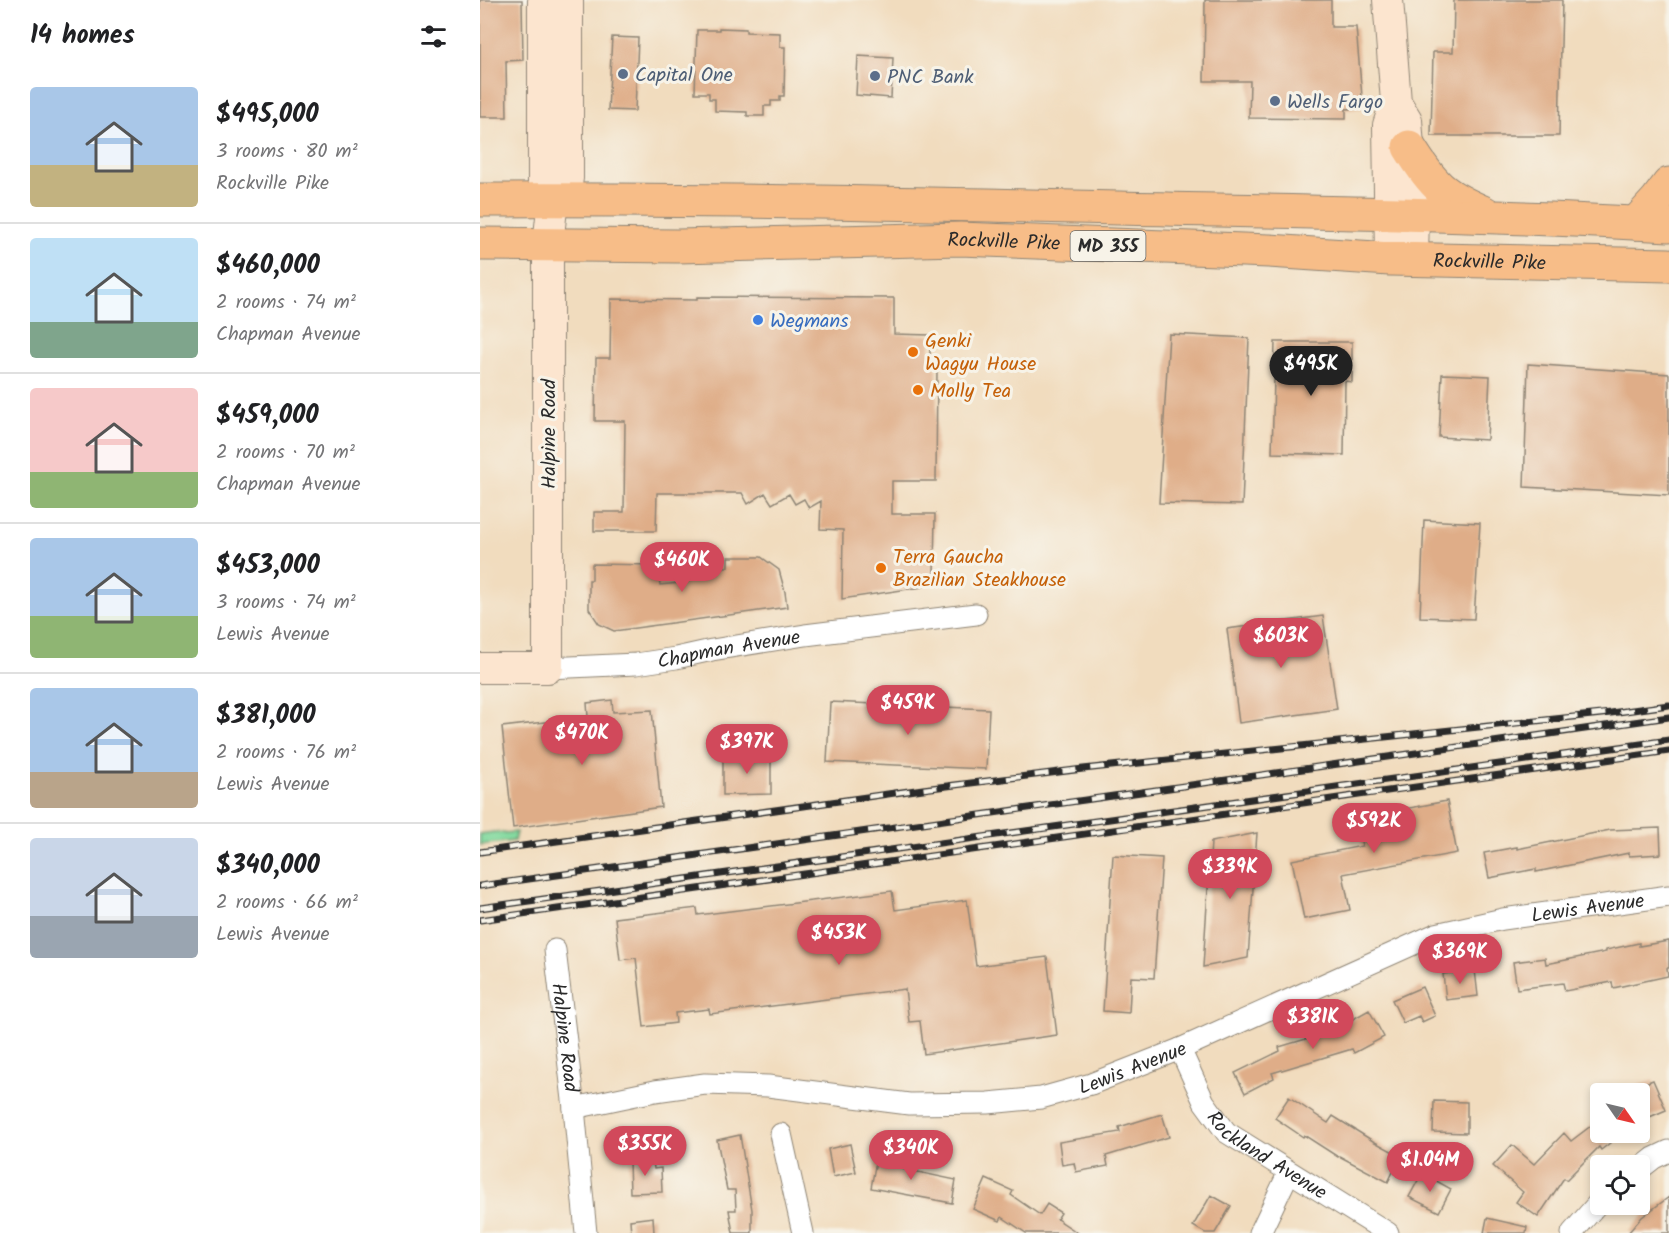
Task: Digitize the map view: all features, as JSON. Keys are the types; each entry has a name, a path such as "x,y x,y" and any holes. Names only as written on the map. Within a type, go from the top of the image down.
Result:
{"main road":[{"path":"1409,147 1425,173 1453,199 1498,218"},
{"path":"1636,223 1669,184"},
{"name":"Rockville Pike","path":"480,200 961,205 1401,214 1669,225"},
{"name":"Rockville Pike","path":"480,244 678,246 960,239 1269,251 1401,259 1669,265"}],"street":[{"name":"Halpine Road","path":"543,0 543,186 553,200"},
{"name":"Halpine Road","path":"548,668 548,244 553,200 568,179 568,0"},
{"path":"1388,0 1396,102 1388,125 1401,214"},
{"path":"1396,102 1407,120 1409,147 1401,214 1401,259"},
{"name":"Chapman Avenue","path":"480,668 636,664 805,635 976,614"},
{"name":"Lewis Avenue","path":"574,1108 655,1091 705,1084 768,1086 909,1104 988,1103 1041,1098 1091,1084 1180,1049 1436,934 1503,919 1669,896"},
{"name":"Halpine Road","path":"555,950 586,1233"},
{"name":"Rockland Avenue","path":"1180,1049 1204,1102 1226,1132 1388,1233"},
{"path":"781,1134 807,1233"},
{"path":"1650,1161 1669,1151"},
{"path":"1260,1233 1289,1172"},
{"path":"1572,1233 1590,1212"}],"green space":[{"path":"516,832 514,841 480,845 480,834"}],"building":[{"path":"480,0 522,0 523,60 506,61 507,117 480,117"},
{"path":"1205,0 1331,0 1331,27 1356,27 1363,108 1346,109 1346,119 1249,118 1250,81 1204,81"},
{"path":"1454,0 1562,0 1559,136 1431,136 1433,52 1453,52"},
{"path":"719,28 780,33 780,47 785,47 784,96 780,96 780,101 771,101 771,106 764,106 764,116 747,116 747,112 715,111 715,99 709,99 709,93 695,93 697,30 719,30"},
{"name":"Capital One","path":"612,37 638,38 635,111 608,110"},
{"name":"PNC Bank","path":"858,56 893,58 891,98 856,95"},
{"path":"697,297 894,298 894,334 930,335 930,367 937,368 936,481 892,481 892,514 935,514 934,574 929,584 842,599 843,530 820,529 821,501 809,508 804,499 795,504 789,494 772,504 765,493 748,504 742,493 657,493 656,531 594,531 594,512 624,512 625,421 595,421 596,358 610,358 611,299 697,300"},
{"path":"1169,334 1249,338 1242,505 1159,503"},
{"path":"1275,342 1352,342 1352,382 1345,381 1344,455 1272,453"},
{"path":"1528,364 1669,374 1669,495 1524,487"},
{"path":"1442,374 1490,376 1487,440 1439,437"},
{"path":"1424,520 1480,523 1474,619 1420,617"},
{"path":"728,557 761,557 779,570 787,607 614,631 599,624 589,609 589,580 592,580 592,564 657,565 660,585 680,583 690,566 728,567"},
{"path":"1323,616 1337,709 1239,723 1227,629"},
{"path":"612,700 613,712 652,710 661,807 513,828 502,727 588,717 587,703"},
{"path":"830,702 989,709 986,769 827,762"},
{"path":"723,755 771,755 771,794 723,795"},
{"path":"1447,801 1457,853 1343,874 1350,910 1304,919 1292,860 1362,846 1357,818"},
{"path":"1660,828 1661,854 1629,856 1629,853 1536,872 1536,869 1489,878 1484,853 1517,847 1517,849 1610,830"},
{"path":"1257,833 1248,958 1203,967 1211,842"},
{"path":"1113,855 1162,858 1154,978 1131,977 1129,1013 1103,1011"},
{"path":"892,891 895,910 967,900 976,966 1047,957 1057,1035 924,1054 920,1021 909,1022 905,989 710,1014 709,1009 675,1013 676,1023 644,1027 636,958 620,960 615,918 697,908 698,915"},
{"path":"1669,941 1668,976 1613,988 1612,982 1565,991 1563,983 1517,989 1513,962 1545,958 1546,964 1639,943 1639,946"},
{"path":"1475,970 1478,996 1446,1000 1443,974"},
{"path":"1422,987 1435,1016 1422,1022 1419,1016 1403,1023 1392,1000"},
{"path":"1369,1010 1384,1037 1354,1053 1352,1049 1272,1073 1274,1078 1245,1093 1235,1073 1280,1051 1279,1047 1330,1032"},
{"path":"1653,1080 1666,1110 1650,1117 1650,1083 1645,1083"},
{"path":"1289,1097 1328,1123 1333,1116 1401,1156 1388,1182 1338,1157 1275,1118"},
{"path":"1434,1101 1467,1102 1467,1133 1433,1132"},
{"path":"1162,1114 1169,1137 1106,1156 1108,1166 1076,1172 1074,1163 1062,1165 1059,1142 1120,1132 1119,1127"},
{"path":"1590,1127 1590,1143 1610,1143 1601,1150 1599,1147 1566,1180 1564,1178 1538,1217 1516,1202 1523,1192 1493,1166 1512,1145 1534,1164 1564,1133 1571,1141"},
{"path":"740,1135 752,1210 752,1233 733,1233 729,1210 736,1210 735,1190 727,1190 717,1140"},
{"path":"850,1144 856,1172 833,1177 828,1149"},
{"path":"877,1155 905,1159 903,1169 956,1180 952,1203 871,1188"},
{"path":"653,1160 654,1169 661,1168 662,1192 630,1193 629,1161"},
{"path":"1422,1173 1451,1189 1439,1212 1409,1197"},
{"path":"986,1179 1013,1191 1011,1195 1040,1215 1047,1204 1061,1213 1057,1219 1078,1233 1026,1233 1002,1217 1000,1221 973,1209"},
{"path":"1211,1195 1231,1206 1215,1233 1205,1233 1193,1226"},
{"path":"1669,1197 1669,1233 1628,1233 1642,1217 1650,1215 1650,1211"},
{"path":"653,1217 654,1233 631,1233 630,1220"},
{"path":"1487,1218 1527,1227 1526,1233 1484,1233"}],"railway":[{"path":"480,852 923,789 1083,769 1669,705"},
{"path":"480,886 1669,717"},
{"path":"480,908 1669,740"},
{"path":"480,920 1669,751"}],"place":[{"name":"Capital One","path":"623,74"},
{"name":"PNC Bank","path":"875,76"},
{"name":"Wells Fargo","path":"1275,101"},
{"name":"Wegmans","path":"758,320"},
{"name":"Genki Wagyu House","path":"913,352"},
{"name":"Molly Tea","path":"918,390"},
{"name":"Terra Gaucha Brazilian Steakhouse","path":"881,568"}]}
